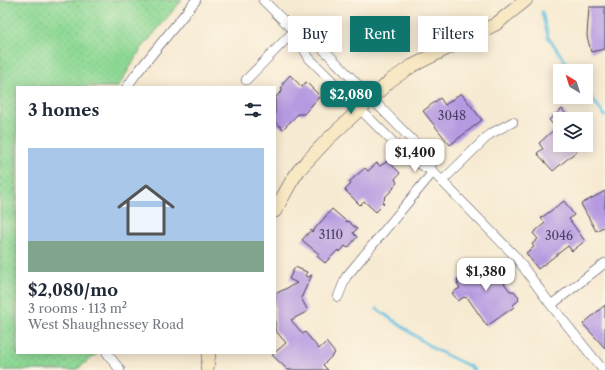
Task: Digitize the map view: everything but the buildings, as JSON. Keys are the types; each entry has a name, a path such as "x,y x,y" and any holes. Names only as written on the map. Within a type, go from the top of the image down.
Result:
{"street":[{"path":"128,86 196,0"},
{"path":"263,0 288,25"},
{"path":"276,209 299,170 327,140 391,80 412,66 496,24 526,0"},
{"path":"246,80 288,37"},
{"path":"306,52 309,58 408,157 433,172 515,256 551,305 603,370"},
{"path":"326,52 419,147 433,172"},
{"path":"325,74 336,63"},
{"path":"442,181 490,134 513,122"},
{"path":"391,140 402,130"},
{"path":"338,297 346,276 433,172"},
{"path":"551,305 605,263"},
{"path":"108,354 120,370"},
{"path":"207,370 209,354"}],"green space":[{"path":"0,0 182,0 141,49 119,86 16,86 16,354 97,354 76,370 0,370"}],"waterway":[{"path":"542,12 548,37 567,64"},
{"path":"593,100 605,116"},
{"path":"377,309 434,349 469,366 474,370"}]}
